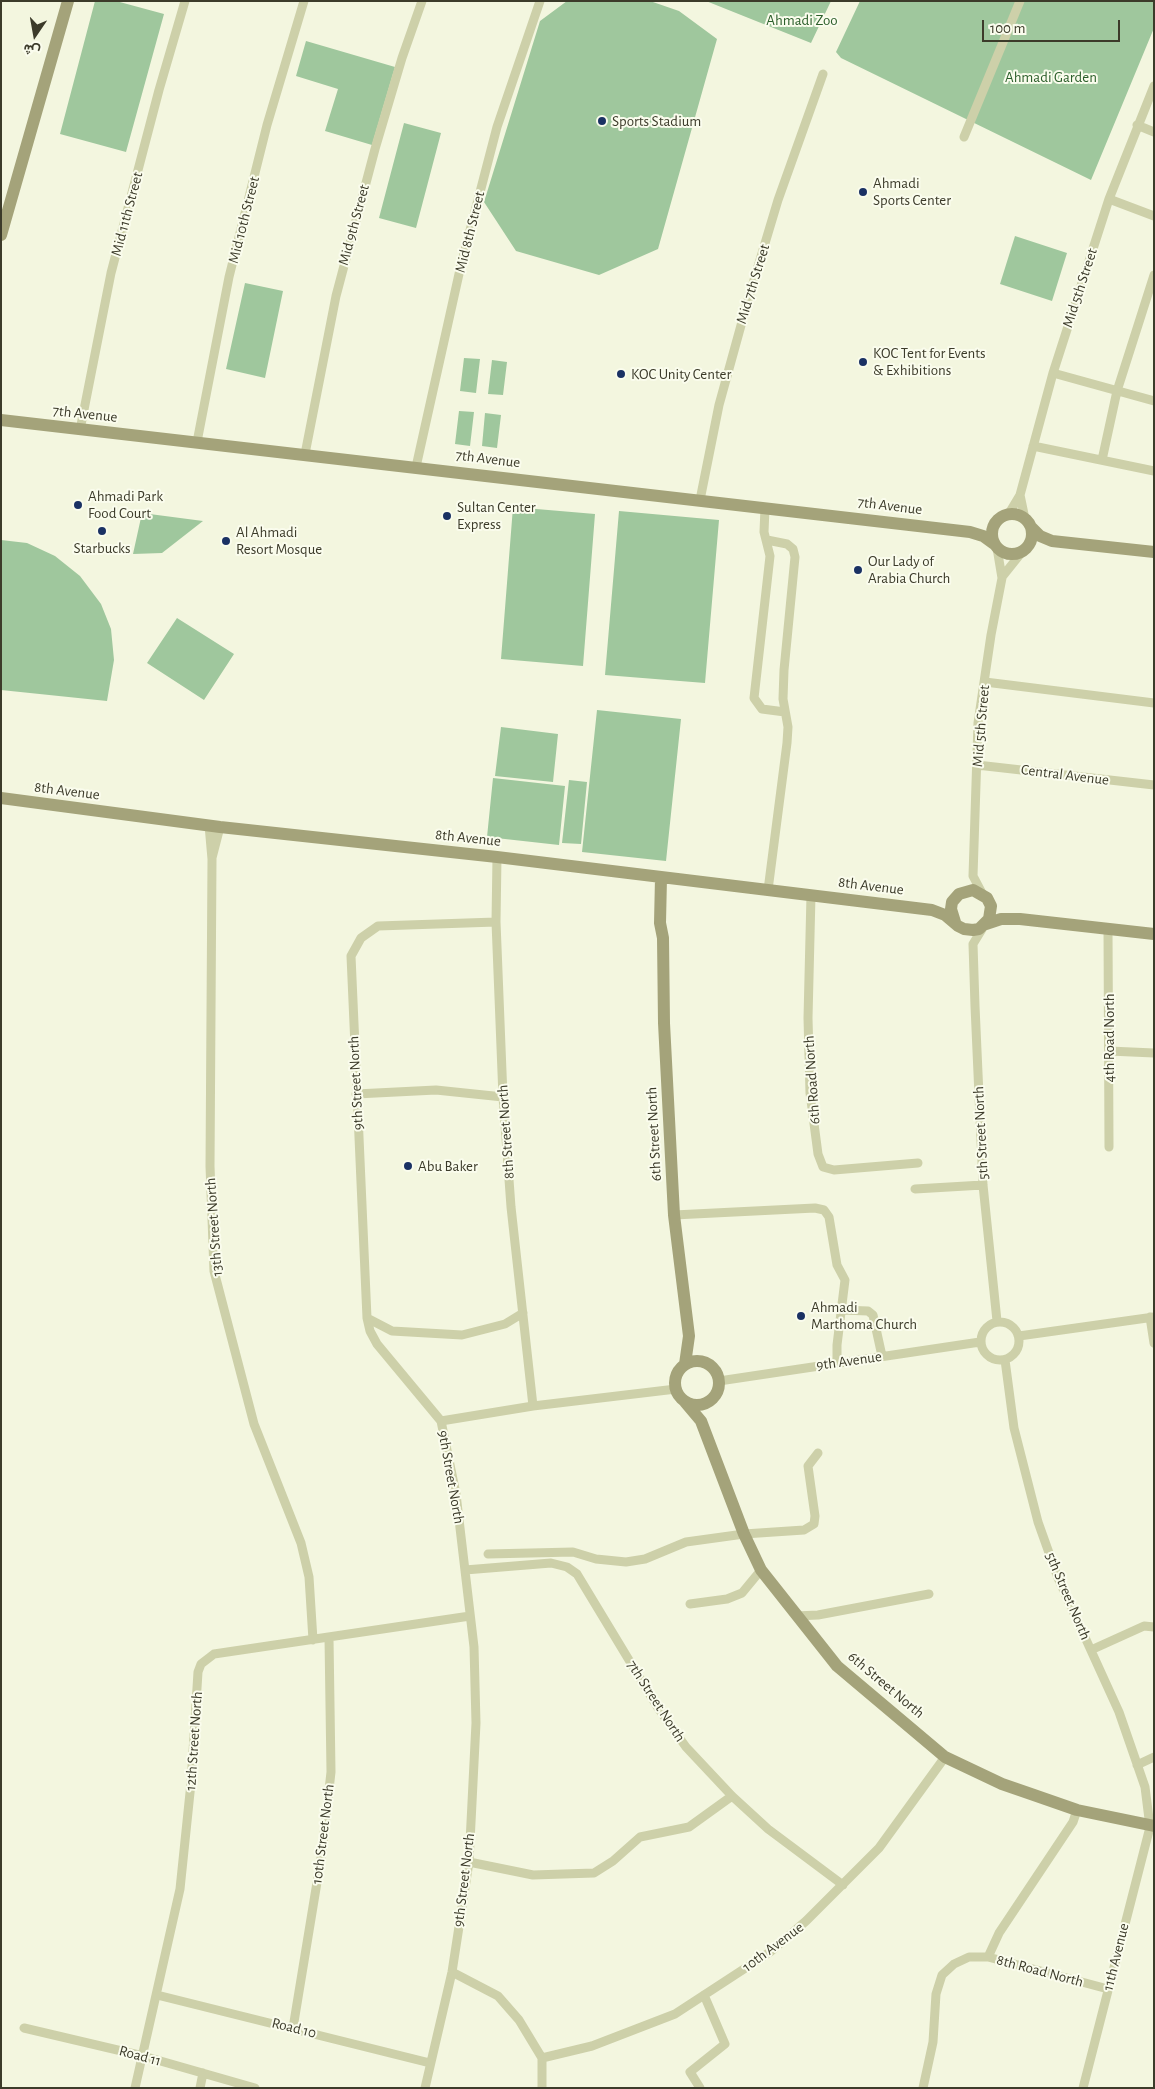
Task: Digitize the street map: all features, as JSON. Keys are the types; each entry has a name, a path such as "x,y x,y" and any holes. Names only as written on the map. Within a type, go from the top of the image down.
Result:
{"main road":[{"path":"1,235 68,1"},
{"name":"7th Avenue","path":"1,420 970,532 983,536 996,546"},
{"path":"1052,541 1009,554 996,546 992,529 995,522 1008,514 1020,516 1040,536 1052,541 1154,552"},
{"name":"7th Avenue","path":"970,532 984,530 995,522"},
{"path":"1025,550 1031,541 1028,523"},
{"name":"8th Avenue","path":"1,798 215,826 497,857 932,910 945,915 956,924"},
{"name":"6th Street North","path":"665,878 667,927 663,938 665,1033 674,1215 688,1327 689,1344 685,1364"},
{"path":"1020,919 973,890 956,898 951,916 956,924 972,930 1001,919 1020,919 1154,934"},
{"path":"985,896 991,913 985,924"},
{"name":"8th Avenue","path":"932,910 956,898"},
{"name":"6th Street North","path":"688,1327 706,1363"},
{"path":"699,1361 706,1363 717,1373 718,1389 709,1402 701,1405 685,1402 676,1389 676,1375 685,1364 699,1361"},
{"name":"6th Street North","path":"685,1402 697,1415 744,1534 761,1570 837,1666 945,1757 1002,1784 1077,1810 1152,1827"},
{"name":"6th Street North","path":"708,1441 706,1421 709,1402"}],"street":[{"name":"Mid 11th Street","path":"80,430 111,273 159,90 185,1"},
{"name":"Mid 10th Street","path":"197,442 229,277 267,126 304,1"},
{"name":"Mid 9th Street","path":"305,454 336,296 380,131 402,58 422,1"},
{"name":"Mid 8th Street","path":"416,467 461,265 495,136 540,1"},
{"path":"964,137 1020,1"},
{"name":"Mid 7th Street","path":"700,500 719,405 748,300 778,200 823,74"},
{"name":"Mid 5th Street","path":"1008,514 1020,495 1053,373 1109,199 1154,86"},
{"path":"1137,125 1154,132"},
{"path":"1109,199 1154,216"},
{"path":"1102,460 1117,391 1154,276"},
{"path":"1053,373 1154,401"},
{"path":"1032,446 1154,471"},
{"name":"Mid 5th Street","path":"1020,495 1028,523"},
{"path":"765,508 769,561 754,698 762,709 785,712"},
{"path":"766,540 787,544 793,549 795,557 785,654 787,742 768,890"},
{"name":"Mid 5th Street","path":"985,896 973,876 978,724 990,635 1002,578 996,546"},
{"name":"Mid 5th Street","path":"1002,578 1025,550"},
{"path":"985,682 1154,703"},
{"name":"Central Avenue","path":"977,765 1154,786"},
{"name":"13th Street North","path":"215,826 212,859 209,1041 210,1166 214,1271 254,1424 301,1543 309,1578 313,1640"},
{"name":"8th Street North","path":"497,857 496,922 503,1097 511,1207 533,1406"},
{"path":"956,898 973,876"},
{"name":"6th Road North","path":"811,895 808,1018 810,1093 818,1154 823,1167 834,1170 918,1162"},
{"name":"9th Street North","path":"425,2088 452,1972 469,1862 476,1723 474,1647 456,1494 441,1421 377,1344 370,1331 367,1318 351,956 361,938 378,926 496,922"},
{"path":"956,924 973,944 985,924"},
{"name":"4th Road North","path":"1108,929 1109,1147"},
{"name":"5th Street North","path":"973,944 983,1185 997,1321"},
{"path":"1109,1051 1154,1053"},
{"path":"356,1094 436,1090 503,1097"},
{"path":"915,1189 983,1185"},
{"path":"674,1215 821,1208 829,1217 836,1261 845,1280 837,1345 837,1363"},
{"path":"842,1310 866,1311 873,1315 882,1356"},
{"path":"367,1318 392,1331 462,1335 505,1324 523,1313"},
{"path":"1019,1336 1152,1317 1154,1343"},
{"path":"997,1321 1012,1325 1019,1336 1017,1350 1005,1360 988,1357 981,1348 980,1342 986,1327 997,1321"},
{"name":"9th Avenue","path":"719,1381 980,1342"},
{"name":"5th Street North","path":"1005,1360 1014,1428 1038,1522 1058,1578 1119,1712 1145,1787 1152,1827"},
{"path":"441,1421 533,1406 676,1389"},
{"path":"488,1554 573,1552 596,1559 626,1562 645,1558 686,1542 744,1534 804,1530 814,1524 815,1516 808,1466 818,1453"},
{"name":"7th Street North","path":"465,1570 551,1563 566,1567 577,1574 658,1708 686,1747 732,1796 768,1828 843,1885"},
{"path":"690,1604 727,1599 742,1593 761,1570"},
{"path":"796,1616 818,1615 929,1594"},
{"name":"12th Street North","path":"135,2088 180,1889 191,1783 198,1672 201,1664 214,1654 470,1616"},
{"path":"1091,1650 1144,1626 1154,1627"},
{"name":"10th Street North","path":"293,2028 322,1852 331,1772 329,1638"},
{"name":"10th Avenue","path":"542,2058 592,2046 666,2017 770,1952 806,1921 879,1848 945,1757"},
{"path":"1137,1765 1154,1758"},
{"path":"469,1862 534,1875 594,1873 613,1861 640,1837 689,1827 732,1796"},
{"path":"988,1956 998,1933 1073,1822 1077,1810"},
{"name":"11th Avenue","path":"1083,2088 1152,1827"},
{"name":"8th Road North","path":"923,2088 933,2042 936,1994 942,1975 954,1964 969,1957 988,1956 1108,1989"},
{"path":"452,1972 498,1996 518,2020 542,2058 542,2088"},
{"name":"Road 10","path":"157,1995 430,2063"},
{"path":"700,2088 690,2072 725,2044 704,1995"},
{"name":"Road 11","path":"24,2028 143,2056 255,2088"},
{"path":"200,2088 203,2074"}],"green space":[{"path":"95,1 116,1 164,14 126,152 60,134"},
{"name":"Sports Stadium","path":"567,1 650,1 679,11 717,39 658,249 599,275 516,251 484,202 540,21"},
{"name":"Ahmadi Zoo","path":"706,1 831,1 811,43"},
{"name":"Ahmadi Garden","path":"860,1 1154,1 1154,28 1091,180 841,58 836,52"},
{"path":"306,41 395,67 372,145 325,131 338,89 296,76"},
{"path":"404,123 441,133 416,228 379,218"},
{"path":"1015,236 1067,253 1052,301 1000,284"},
{"path":"245,283 283,291 265,378 226,369"},
{"path":"464,358 480,359 476,393 460,391"},
{"path":"492,360 507,362 503,395 488,394"},
{"path":"459,411 474,412 470,446 455,444"},
{"path":"485,413 501,415 497,448 482,446"},
{"path":"513,507 595,514 583,666 501,659"},
{"path":"619,511 719,520 705,683 605,675"},
{"path":"142,513 203,521 162,553 133,554"},
{"path":"1,540 27,543 55,556 80,576 101,604 111,629 114,660 107,701 1,690"},
{"path":"177,618 234,654 204,700 147,663"},
{"path":"597,710 681,719 666,861 582,852"},
{"path":"501,727 558,734 553,782 495,776"},
{"path":"493,778 565,786 559,845 487,837"},
{"path":"569,780 587,782 581,844 562,843"}],"place":[{"name":"Sports Stadium","path":"602,121"},
{"name":"Ahmadi Sports Center","path":"863,192"},
{"name":"KOC Tent for Events & Exhibitions","path":"863,362"},
{"name":"KOC Unity Center","path":"621,374"},
{"name":"Ahmadi Park Food Court","path":"78,505"},
{"name":"Sultan Center Express","path":"447,516"},
{"name":"Starbucks","path":"102,531"},
{"name":"Al Ahmadi Resort Mosque","path":"226,541"},
{"name":"Our Lady of Arabia Church","path":"858,570"},
{"name":"Abu Baker","path":"408,1166"},
{"name":"Ahmadi Marthoma Church","path":"801,1316"}]}
